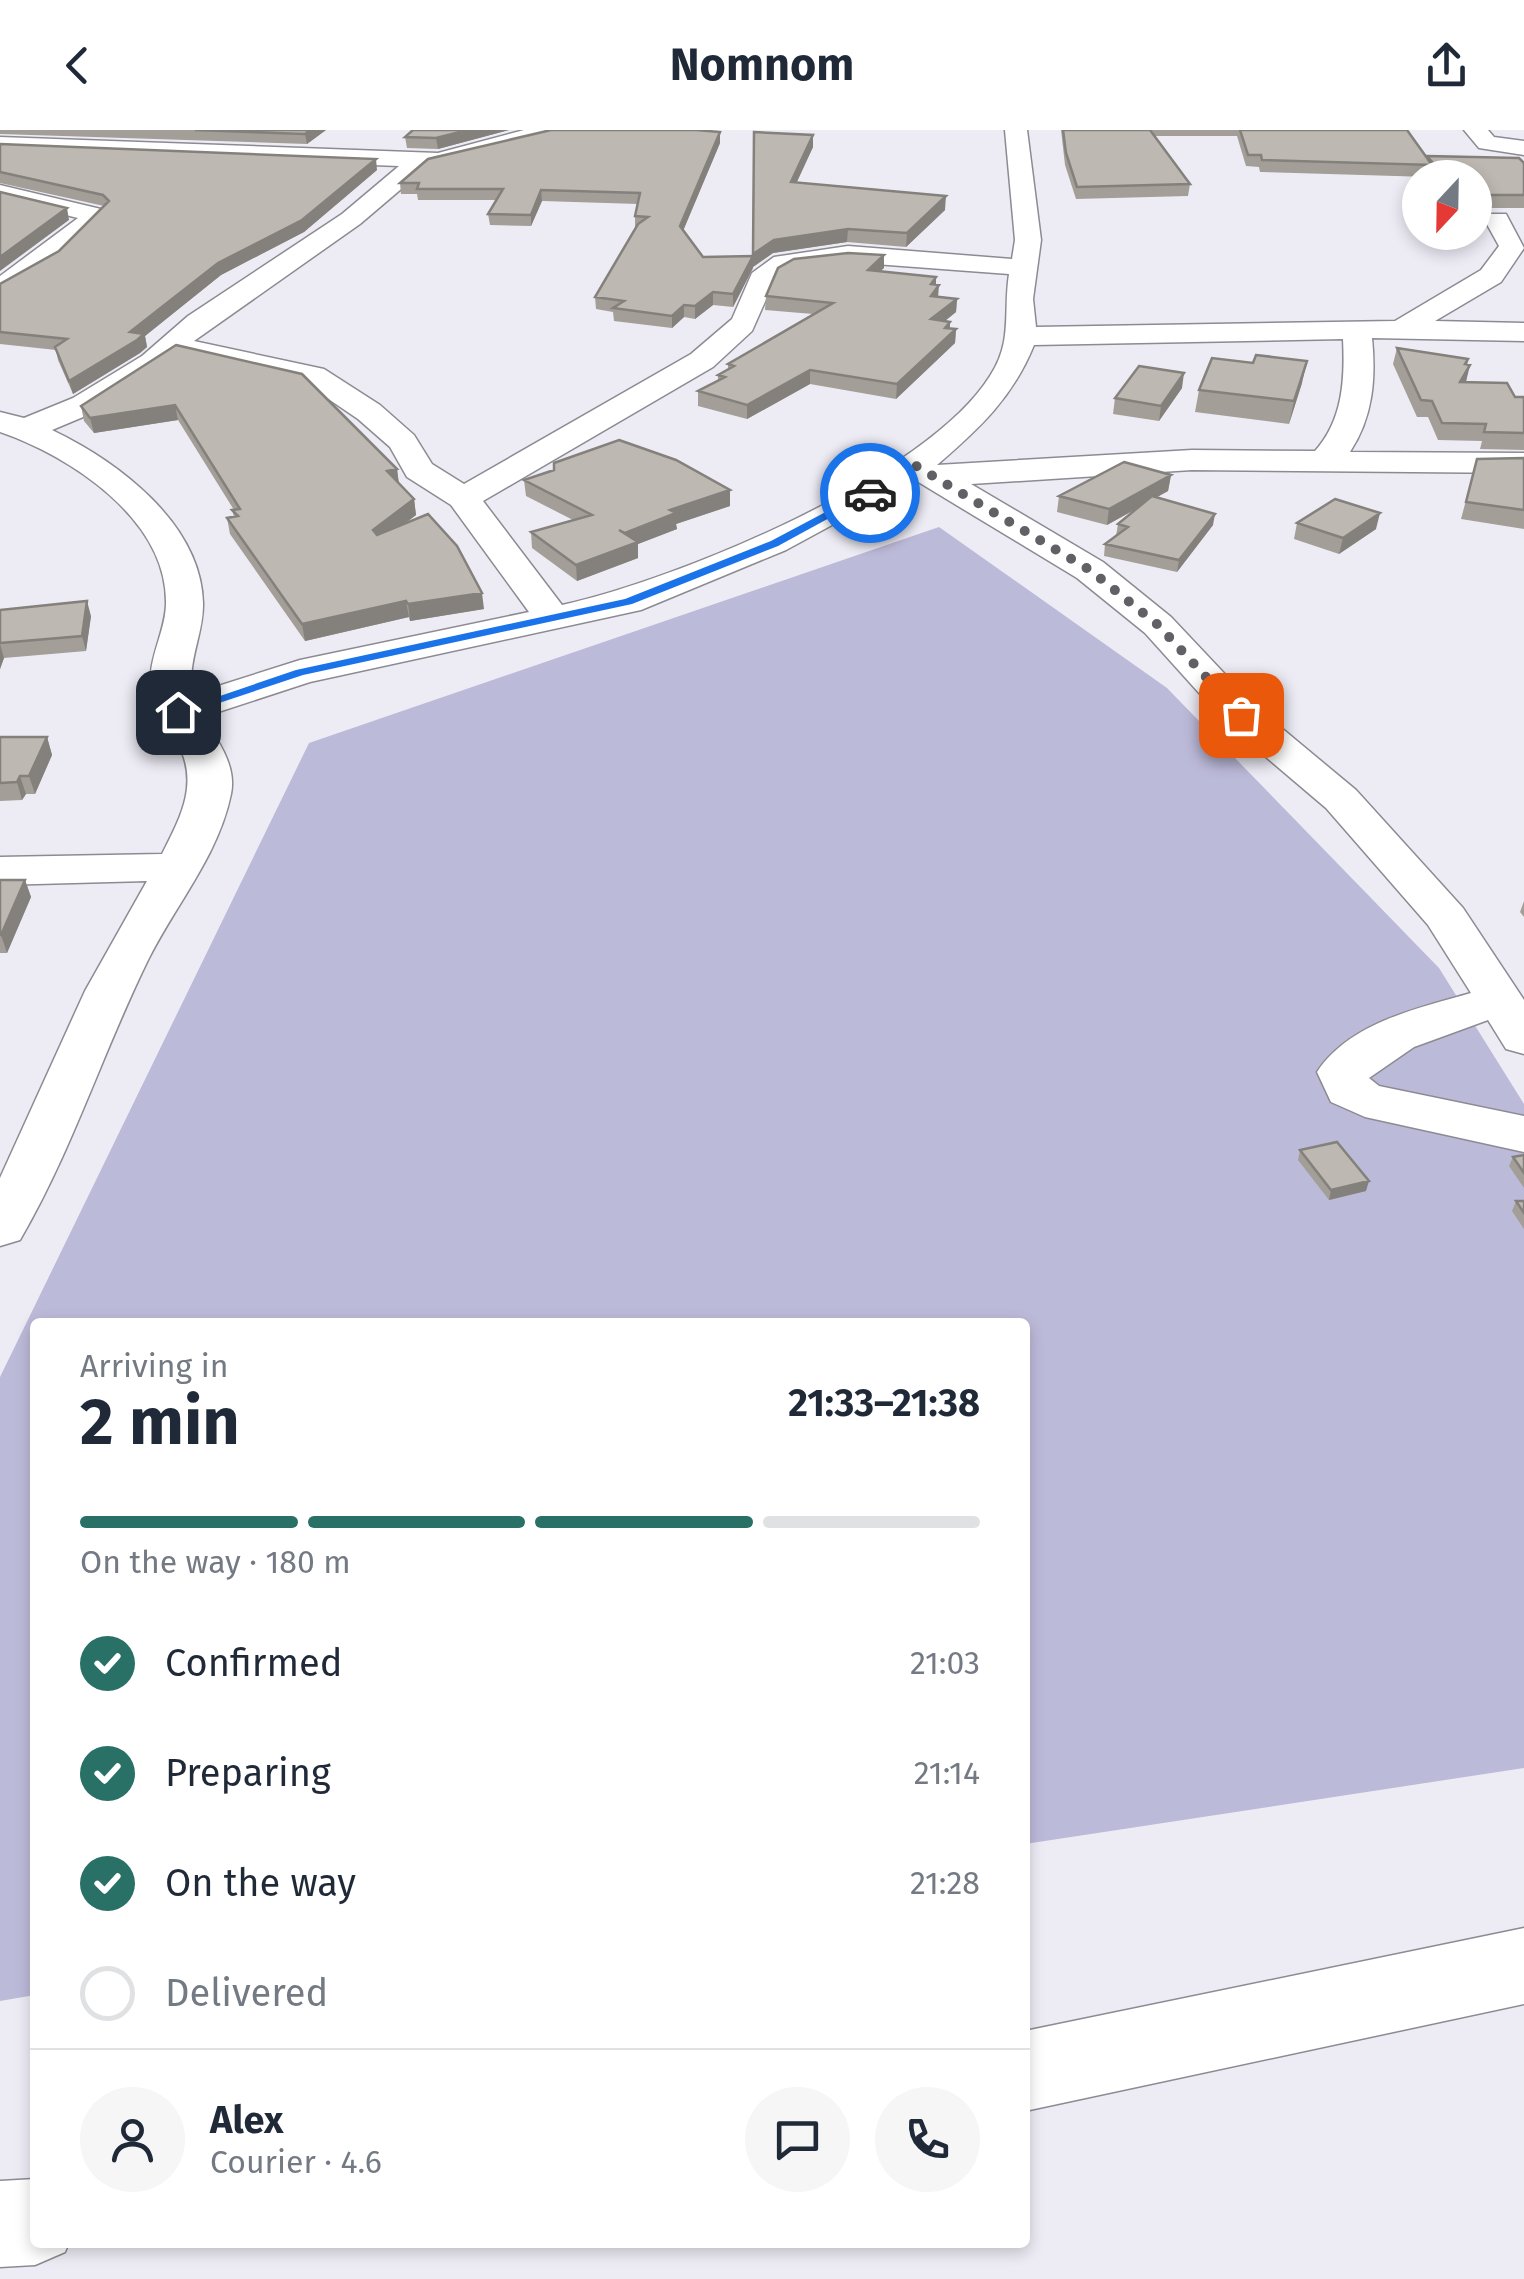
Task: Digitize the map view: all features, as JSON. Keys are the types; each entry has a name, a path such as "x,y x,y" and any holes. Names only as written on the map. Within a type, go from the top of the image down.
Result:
{"street":[{"path":"0,144 450,159 551,130"},
{"path":"178,712 300,672 554,620 680,584 924,472 981,411 1008,375 1023,336 1021,268 1028,240 1016,130"},
{"path":"1475,130 1487,143 1524,148"},
{"path":"14,425 108,392 174,346 236,295 351,218 422,159"},
{"path":"0,192 96,215 65,239 53,254 0,287"},
{"path":"1400,329 1500,268 1512,246 1497,219"},
{"path":"463,498 714,352 751,312 762,277 794,258 912,256 1021,268"},
{"path":"1023,336 1400,329 1524,332"},
{"path":"1334,450 1360,375 1356,330"},
{"path":"174,346 266,361 313,376 387,426 403,442 419,470 463,498 554,620"},
{"path":"0,1226 35,1172 125,958 181,867 211,790 208,754 178,712 171,687 186,598 174,560 123,487 14,425"},
{"path":"924,472 1334,450 1372,460 1524,463"},
{"path":"924,472 1090,570 1158,625 1241,715 1341,799 1447,918 1512,1020 1400,1034 1354,1061 1343,1072 1348,1092 1365,1100 1524,1134"},
{"path":"0,871 181,867"},
{"path":"1030,2070 1524,1966"},
{"path":"0,2224 30,2222"}],"shaded area":[{"path":"939,527 1167,688 1439,968 1524,1104 1524,1768 1030,1843 1030,1318 30,1318 30,1996 0,2001 0,1377 309,743"}],"building":[{"path":"195,130 310,130 305,134"},
{"path":"413,130 468,130 436,138 405,137"},
{"path":"551,130 720,132 680,226 703,257 753,256 733,294 713,292 695,306 684,305 672,316 613,308 624,301 595,297 638,224 648,217 635,216 640,193 541,190 531,215 488,214 503,189 417,189 419,183 400,183 428,159"},
{"path":"1063,130 1150,130 1190,184 1077,187"},
{"path":"1240,130 1407,130 1428,160 1402,160 1402,164 1262,160 1261,155 1248,155"},
{"path":"754,132 813,135 791,182 946,196 907,233 848,229 774,240 753,254"},
{"path":"0,144 376,159 302,220 218,263 130,332 144,334 137,340 69,381 55,347 67,339 0,332 0,284 59,251 109,201 103,195 0,172"},
{"path":"1427,156 1519,158 1524,163 1524,195 1492,195 1492,160 1430,160"},
{"path":"0,192 67,208 0,257"},
{"path":"848,253 884,255 868,270 936,277 931,284 939,285 931,296 957,299 931,319 950,322 945,328 956,329 897,384 810,370 747,405 698,391 725,377 718,375 734,366 728,364 833,303 766,296 778,268 794,259"},
{"path":"176,345 302,374 397,469 387,471 414,499 373,530 377,535 428,514 457,546 482,593 408,604 406,601 302,624 227,518 238,516 232,510 240,509 175,405 90,418 81,406"},
{"path":"1397,348 1468,359 1465,364 1470,365 1460,382 1507,383 1515,397 1524,397 1524,433 1484,432 1486,424 1442,423 1432,401 1421,400"},
{"path":"1256,355 1307,361 1294,401 1199,390 1212,358 1253,363"},
{"path":"1139,366 1184,373 1161,406 1115,398"},
{"path":"619,440 676,460 730,490 670,510 676,513 625,533 619,530 638,542 576,565 531,532 592,515 524,480 554,470 554,463"},
{"path":"1524,458 1524,510 1466,502 1477,459"},
{"path":"1124,462 1171,475 1109,509 1059,496"},
{"path":"1152,496 1215,514 1179,560 1105,544 1128,527 1118,524"},
{"path":"1335,499 1380,513 1343,538 1297,523"},
{"path":"87,601 82,636 0,643 0,610"},
{"path":"0,737 47,737 29,776 20,776 17,782 0,783"},
{"path":"0,880 25,880 1,935 0,935"},
{"path":"1337,1142 1369,1181 1331,1190 1300,1150"},
{"path":"1524,1155 1524,1173 1513,1157"}],"way so far":[{"path":"870,493 916,466 1090,570 1158,625 1241,715"}],"route":[{"path":"178,712 300,672 628,602 774,544 870,493"}]}
